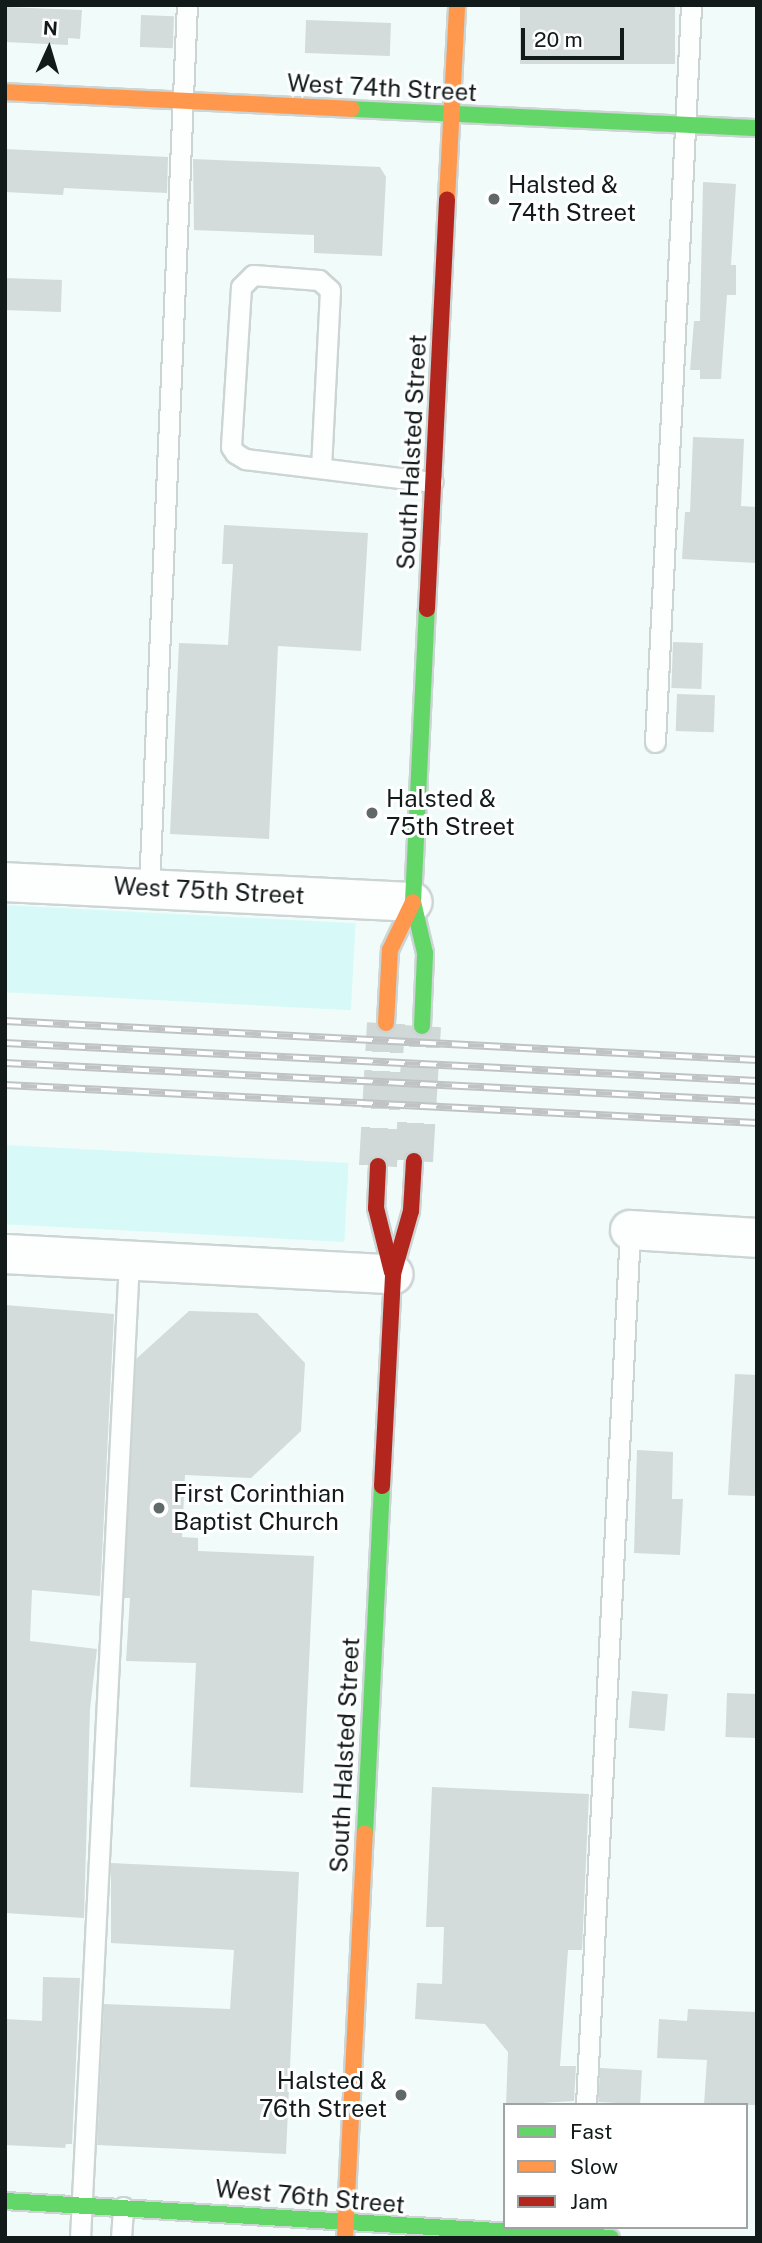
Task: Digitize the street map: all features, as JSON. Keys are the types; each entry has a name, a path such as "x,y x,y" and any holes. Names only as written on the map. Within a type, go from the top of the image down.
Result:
{"main road":[{"name":"South Halsted Street","path":"422,1027 425,953 413,902 457,5"},
{"name":"West 74th Street","path":"5,92 757,128"},
{"name":"South Halsted Street","path":"386,1023 390,950 413,902"},
{"name":"South Halsted Street","path":"345,2231 393,1273 411,1211 414,1161"},
{"name":"South Halsted Street","path":"378,1166 376,1208 393,1273"},
{"name":"West 76th Street","path":"5,2201 216,2211 345,2231 579,2234 611,2238"}],"street":[{"name":"West 75th Street","path":"5,881 413,902"},
{"path":"629,1230 757,1238"},
{"path":"5,1254 393,1273"}],"lane":[{"path":"149,888 187,5"},
{"path":"655,742 691,5"},
{"path":"321,468 330,289 318,280 253,275 241,287 231,447 246,459 433,482"},
{"path":"586,2103 629,1230"},
{"path":"80,2238 129,1260"},
{"path":"121,2238 123,2207"},
{"path":"215,2238 216,2211"}],"shaded area":[{"path":"5,905 356,923 351,1010 5,992"},
{"path":"5,1145 349,1163 344,1242 5,1224"}],"building":[{"path":"520,5 675,5 675,64 520,64"},
{"path":"5,7 82,10 80,39 68,38 68,45 5,42"},
{"path":"141,15 174,16 173,48 140,47"},
{"path":"306,20 391,23 390,56 305,53"},
{"path":"5,149 168,157 167,193 64,188 63,195 5,192"},
{"path":"193,159 380,167 386,177 382,256 314,253 314,235 194,230"},
{"path":"703,182 736,184 731,265 736,265 736,295 727,295 721,379 700,379 700,370 690,370 694,321 700,321"},
{"path":"5,278 62,280 61,312 5,310"},
{"path":"693,437 744,439 741,506 757,507 757,563 682,559 685,512 690,512"},
{"path":"224,525 368,533 361,651 278,646 269,839 170,834 179,643 228,645 233,564 222,564"},
{"path":"673,642 703,643 701,689 671,688"},
{"path":"677,694 715,695 714,732 676,731"},
{"path":"5,1305 114,1314 100,1596 32,1590 30,1641 97,1649 90,1709 84,1918 5,1913"},
{"name":"First Corinthian Baptist Church","path":"189,1311 257,1313 305,1363 301,1431 251,1478 185,1475 182,1537 198,1538 198,1551 314,1556 303,1793 190,1787 196,1663 126,1661 130,1598 124,1598 136,1359"},
{"path":"735,1374 757,1375 757,1496 728,1495"},
{"path":"637,1450 673,1452 672,1499 683,1499 680,1555 634,1553"},
{"path":"632,1691 668,1694 665,1731 629,1728"},
{"path":"727,1693 757,1694 755,1738 725,1737"},
{"path":"432,1787 589,1794 582,1950 568,1950 560,2066 576,2066 574,2101 506,2103 508,2052 485,2024 415,2019 417,1983 442,1984 444,1927 426,1927"},
{"path":"111,1863 299,1872 286,2154 97,2145 104,2004 230,2009 234,1950 111,1943"},
{"path":"43,1977 80,1978 72,2144 66,2144 65,2148 5,2145 5,2019 42,2021"},
{"path":"688,2009 756,2012 757,2105 704,2103 707,2060 657,2058 659,2019 687,2021"},
{"path":"600,2068 642,2070 640,2103 598,2102"}],"tunnel":[{"path":"378,1166 386,1023"},
{"path":"414,1161 422,1026"}],"railway":[{"path":"5,1021 757,1060"},
{"path":"5,1043 757,1081"},
{"path":"5,1063 757,1101"},
{"path":"5,1085 757,1123"}],"traffic: fast":[{"path":"352,109 757,128"},
{"path":"422,1026 425,953 413,902 427,609"},
{"path":"365,1833 382,1486"},
{"path":"5,2201 611,2238"}],"traffic: slow":[{"path":"447,199 457,5"},
{"path":"5,92 352,109"},
{"path":"386,1023 390,950 413,902"},
{"path":"345,2238 365,1833"}],"traffic: jam":[{"path":"427,609 447,199"},
{"path":"382,1486 393,1274 411,1211 414,1161"},
{"path":"378,1166 376,1208 392,1272"}],"place":[{"name":"Halsted & 74th Street","path":"494,199"},
{"name":"Halsted & 75th Street","path":"372,813"},
{"name":"First Corinthian Baptist Church","path":"159,1508"},
{"name":"Halsted & 76th Street","path":"401,2095"}]}
